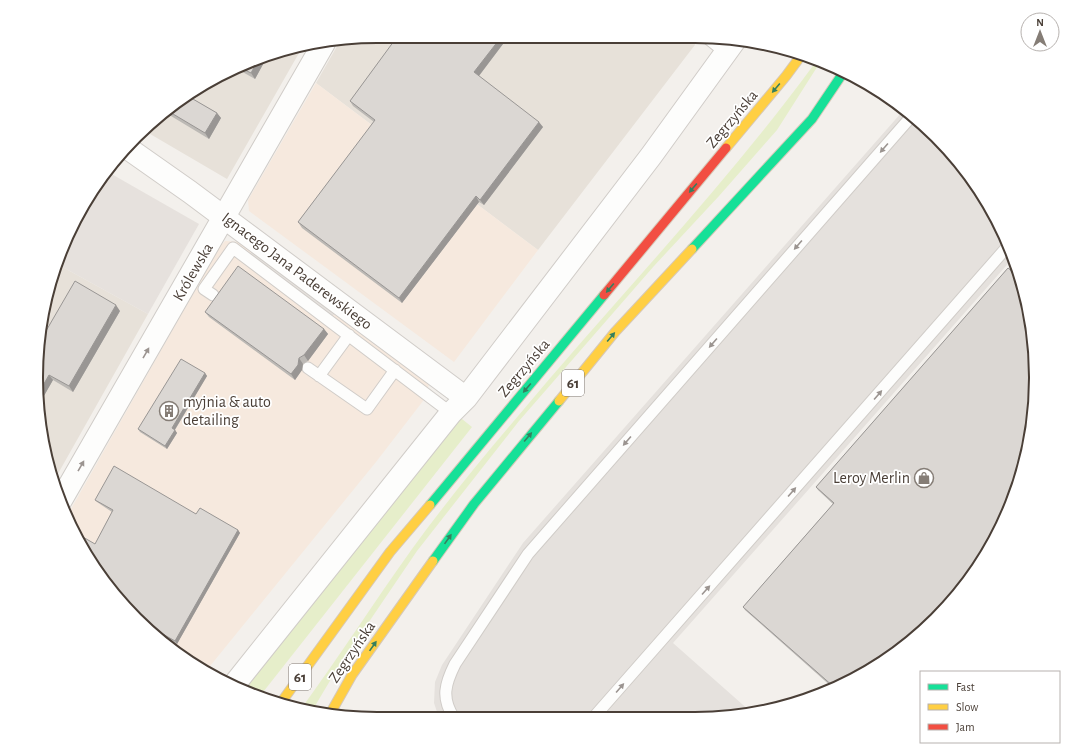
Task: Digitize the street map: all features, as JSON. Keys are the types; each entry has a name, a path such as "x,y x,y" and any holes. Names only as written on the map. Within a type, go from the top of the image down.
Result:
{"main road":[{"name":"Zegrzyńska","path":"284,699 390,552 798,60"},
{"name":"Zegrzyńska","path":"333,709 352,676 474,504 615,332 812,119 841,76"}],"street":[{"path":"237,681 459,406 651,156 731,46"},
{"name":"Królewska","path":"64,495 225,218 321,48"},
{"name":"Ignacego Jana Paderewskiego","path":"132,151 225,218 459,406"}],"lane":[{"path":"451,712 445,694 448,679 455,664 528,554 908,120"},
{"path":"213,295 204,288 233,248 396,370 459,406"},
{"path":"598,712 1004,250"},
{"path":"319,376 349,335"},
{"path":"308,368 366,409 396,370"}],"shaded area":[{"path":"378,43 696,43 538,250 316,83 337,46"},
{"path":"300,52 227,179 149,133 192,99 230,77 249,68"},
{"path":"316,83 538,250 454,362 249,211 248,200"},
{"path":"900,114 931,141 960,174 973,192 995,230 1009,263 673,643 746,708 694,712 437,712 434,703 435,682 442,665 523,543"},
{"path":"112,174 199,224 148,314 62,267 77,230 99,192"},
{"path":"225,241 239,242 430,382 423,401 376,462 210,667 174,643 141,614 126,598 99,563 70,510 219,248"},
{"path":"252,251 335,313 329,320 246,259"},
{"path":"62,267 148,314 58,475 49,443 43,378 49,312"}],"green space":[{"path":"814,65 818,66 777,130 719,196 654,266 519,421 417,551 337,669 315,706 304,704 412,549 461,484 551,377 705,200 780,110"},
{"path":"457,415 472,427 263,692 241,683"}],"building":[{"path":"393,43 497,43 474,72 539,122 480,200 476,196 399,298 298,222 375,120 350,101"},
{"path":"255,66 251,73 245,70"},
{"path":"192,99 217,113 205,133 172,113"},
{"path":"238,266 324,329 304,355 299,358 298,365 291,374 205,312"},
{"name":"Leroy Merlin","path":"1008,268 1011,271 1023,312 1029,378 1023,443 1018,464 1004,506 973,563 946,598 931,614 898,643 880,656 830,684 743,607 834,503 816,487"},
{"path":"75,281 116,305 69,386 49,375 43,385 47,330"},
{"name":"myjnia & auto detailing","path":"181,359 205,373 172,428 175,430 165,446 138,429"},
{"path":"114,466 196,514 200,508 238,530 175,641 157,629 126,598 99,563 88,545 84,538 95,544 113,510 95,500"}],"traffic: fast":[{"path":"692,249 812,119 841,76"},
{"path":"430,505 604,295"},
{"path":"433,561 474,504 559,401"}],"traffic: slow":[{"path":"726,148 798,60"},
{"path":"559,401 615,332 692,249"},
{"path":"284,699 390,552 430,505"},
{"path":"333,709 352,675 433,561"}],"traffic: jam":[{"path":"604,295 726,148"}],"place":[{"name":"myjnia & auto detailing","path":"169,411"},
{"name":"Leroy Merlin","path":"924,478"}]}
